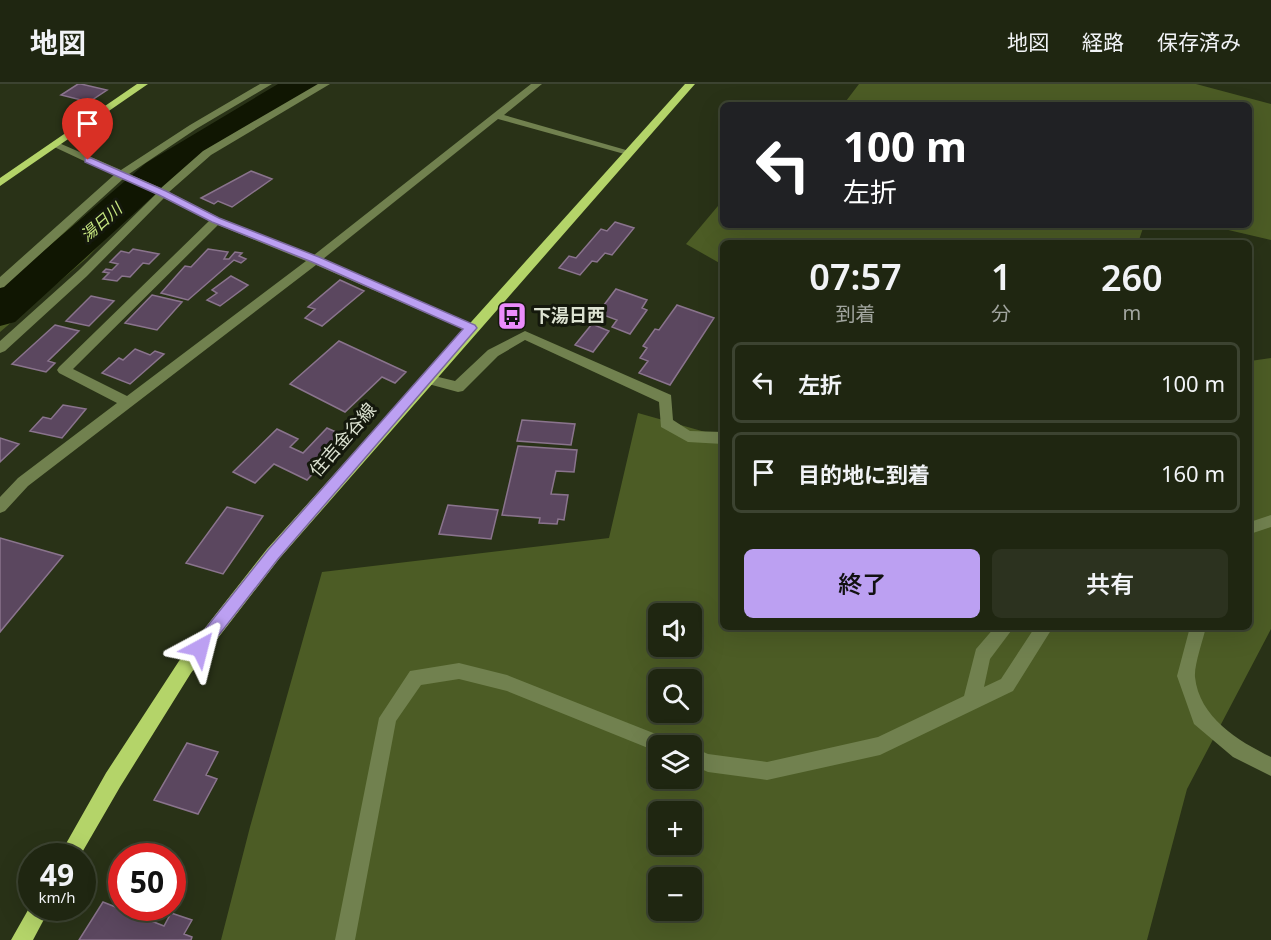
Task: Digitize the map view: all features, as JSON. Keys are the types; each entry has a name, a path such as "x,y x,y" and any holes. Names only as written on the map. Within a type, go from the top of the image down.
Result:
{"main road":[{"path":"0,183 143,84"},
{"name":"住吉金谷線","path":"77,843 113,780 185,667 273,554 471,328 690,84"},
{"path":"21,940 32,921"}],"street":[{"path":"0,284 122,174 193,127 267,84"},
{"path":"0,348 83,273 182,173 207,153 326,84"},
{"path":"0,507 22,482 315,260 537,84"},
{"path":"497,116 628,152"},
{"path":"55,146 122,174 216,220 471,328"},
{"path":"127,402 64,370 216,220"},
{"path":"426,379 458,387 493,353 525,335 666,399 666,423 688,436 720,438"},
{"path":"1252,527 1271,521"},
{"path":"972,702 982,655 1003,630"},
{"path":"702,760 767,771 880,746 1007,685 1043,630"},
{"path":"1197,630 1186,676 1200,718 1239,751 1271,767"},
{"path":"345,940 388,718 416,677 459,671 507,683 648,739"}],"green space":[{"path":"282,84 309,84 179,163 87,258 0,332 0,284 148,164"},
{"path":"859,84 1196,84 1271,104 1271,240 1220,228 1252,228 1252,102 845,102"},
{"path":"720,204 720,228 1143,228 1139,240 720,240 720,263 686,244"},
{"path":"1271,358 1271,629 1187,789 1147,940 221,940 250,827 322,572 609,538 638,413 720,436 720,630 1252,630 1252,361"}],"building":[{"path":"78,84 107,90 89,102 61,95"},
{"path":"251,171 272,179 232,207 218,201 214,204 201,198"},
{"path":"615,222 634,228 612,255 605,253 597,262 592,261 580,275 559,268 569,256 576,258 601,229 607,231"},
{"path":"133,249 159,254 149,264 143,263 130,277 122,276 117,281 103,279 109,273 103,272 106,269 112,270 118,264 110,262 121,251 129,253"},
{"path":"208,249 228,252 224,259 229,259 235,252 242,253 239,256 246,259 241,263 234,260 188,300 161,293 185,266 191,267"},
{"path":"231,276 248,285 220,306 207,300 217,293 212,290"},
{"path":"340,280 364,291 322,326 305,318 315,309 308,307"},
{"path":"616,289 647,300 642,308 647,310 630,334 612,327 617,320 598,313"},
{"path":"152,295 182,302 157,330 125,323"},
{"path":"91,296 114,301 89,326 66,321"},
{"path":"677,305 714,318 670,385 639,373 648,361 640,358 647,348 643,346 655,329 659,330"},
{"path":"592,324 609,331 593,352 575,345"},
{"path":"55,325 79,331 48,361 55,363 46,372 12,364"},
{"path":"339,341 406,372 395,383 382,377 345,412 290,384"},
{"path":"135,349 150,355 155,351 164,354 130,384 102,373 119,358 123,360"},
{"path":"63,405 86,409 62,438 30,431 43,417 51,419"},
{"path":"522,420 575,424 571,445 517,441"},
{"path":"327,428 347,437 307,480 274,464 255,483 233,472 277,429 298,439 290,447 303,453"},
{"path":"0,438 19,444 0,462"},
{"path":"518,446 577,450 574,472 556,471 551,494 568,495 564,520 558,519 557,524 539,523 540,518 502,515"},
{"path":"448,505 498,510 491,539 439,534"},
{"path":"227,507 263,516 223,574 186,563"},
{"path":"0,538 63,556 0,632"},
{"path":"187,743 218,752 206,775 217,779 198,814 154,800"},
{"path":"103,902 108,904 108,921 151,921 164,926 167,921 186,921 186,918 192,920 184,934 192,937 191,940 79,940 91,921 96,921 96,913"}],"waterway":[{"name":"湯日川","path":"0,311 159,171 301,84"}],"place":[{"name":"下湯日西","path":"512,316"}],"route":[{"path":"88,160 163,193 216,220 471,328 273,554 200,648"}]}
